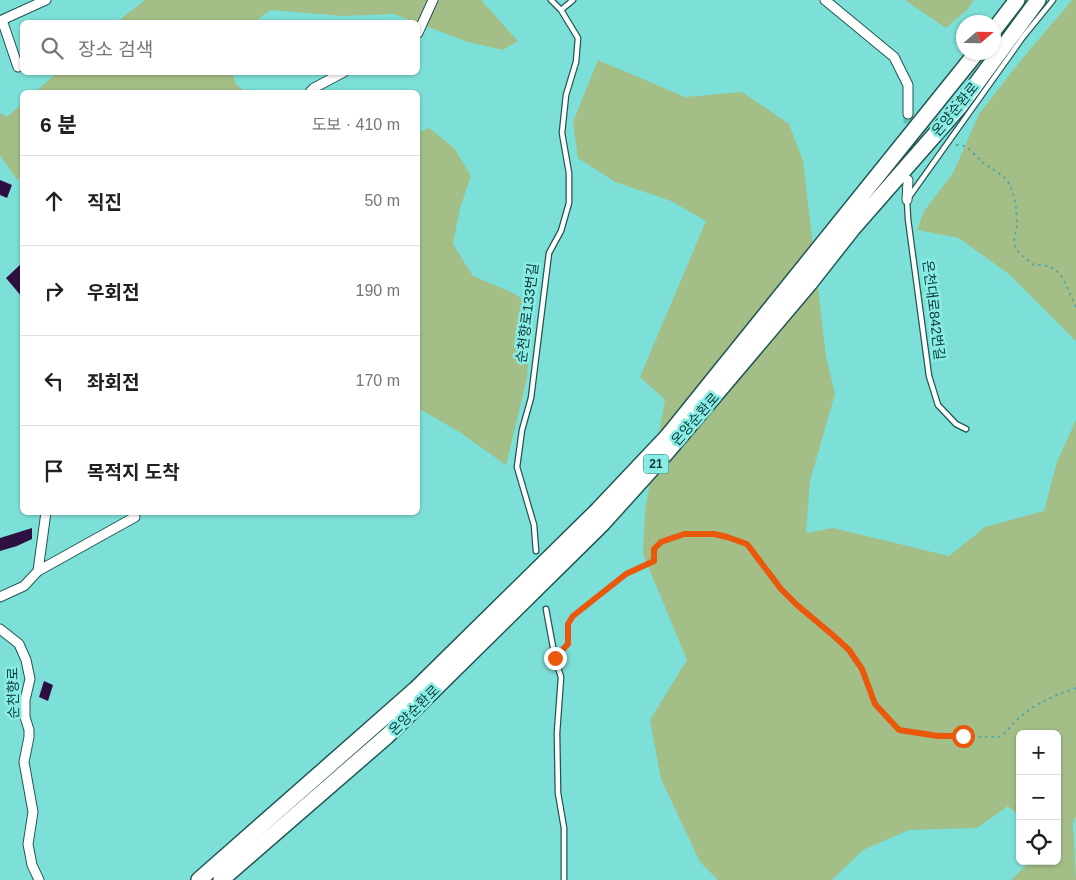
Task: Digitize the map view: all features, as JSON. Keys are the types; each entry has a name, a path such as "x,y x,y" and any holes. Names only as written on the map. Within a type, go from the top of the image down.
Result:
{"highway":[{"path":"1001,20 1016,0"},
{"name":"온양순환로","path":"221,880 387,736 602,524 673,445 809,284 853,228 960,106 1038,0"},
{"name":"온양순환로","path":"199,880 416,689 598,510 668,436 971,60"}],"street":[{"path":"18,67 2,20 46,0"},
{"path":"420,29 433,0"},
{"path":"825,0 894,57 908,84 908,114"},
{"path":"312,90 338,75"},
{"name":"온천대로842번길","path":"907,200 908,180"},
{"path":"38,571 46,515"},
{"path":"0,597 24,586 38,571 135,517"},
{"name":"순천향로","path":"0,628 19,644 26,660 30,679 25,700 25,717 29,737 24,762 32,812 28,844 32,865 39,880"}],"lane":[{"name":"순천향로133번길","path":"536,551 534,525 517,467 522,430 530,398 549,253 561,231 569,203 569,173 562,133 566,95 576,62 578,38 561,10 551,0"},
{"path":"561,10 573,0"},
{"path":"907,200 1023,38 1053,0"},
{"name":"온천대로842번길","path":"907,200 929,376 938,405 956,424 966,429"},
{"path":"546,609 555,658 561,677 557,733 558,793 564,828 564,880"}],"path":[{"path":"946,146 960,144 1006,179 1014,199 1017,218 1017,231 1013,239 1016,248 1034,265 1044,264 1058,271 1076,307"},
{"path":"555,658 568,644 568,624 573,616 626,574 654,561 654,549 661,542 684,534 714,534 747,544 781,589 849,650 862,669 875,704 899,730 938,736 998,737 1003,735 1017,719 1034,706 1076,688"}],"green space":[{"path":"145,0 481,0 518,41 503,50 468,42 420,24 420,20 410,20 394,14 343,16 270,10 258,20 120,20"},
{"path":"905,0 974,0 961,15 956,15 956,19 946,28"},
{"path":"1072,0 1076,0 1076,341 1010,275 959,238 917,230 924,211 953,173 979,114"},
{"path":"598,60 685,97 742,92 789,124 803,161 826,356 835,394 810,481 806,533 833,528 949,556 985,527 1044,511 1057,462 1076,420 1076,816 1073,824 1076,880 1011,880 1027,865 1061,865 1061,730 1016,730 1016,813 1008,806 977,828 909,830 863,850 832,880 718,880 700,862 661,779 650,720 687,660 643,554 645,510 665,400 640,377 706,221 671,201 615,182 578,158 573,122"},
{"path":"55,75 233,75 236,84 243,90 37,90"},
{"path":"20,106 20,178 17,180 0,155 0,113 7,117"},
{"path":"429,128 454,148 471,176 460,208 453,244 473,276 511,292 533,305 527,378 506,465 461,433 420,409 420,132"}],"building":[{"path":"0,180 12,185 7,198 0,195"},
{"path":"20,265 20,295 6,278"},
{"path":"32,528 32,539 0,551 0,538"},
{"path":"44,681 53,685 48,701 39,697"}],"tunnel":[{"path":"908,114 908,164"}],"route":[{"path":"555,658 568,644 568,624 573,616 626,574 654,561 654,549 661,542 684,534 714,534 747,544 781,589 849,650 862,669 875,704 899,730 938,736 963,736"}]}
